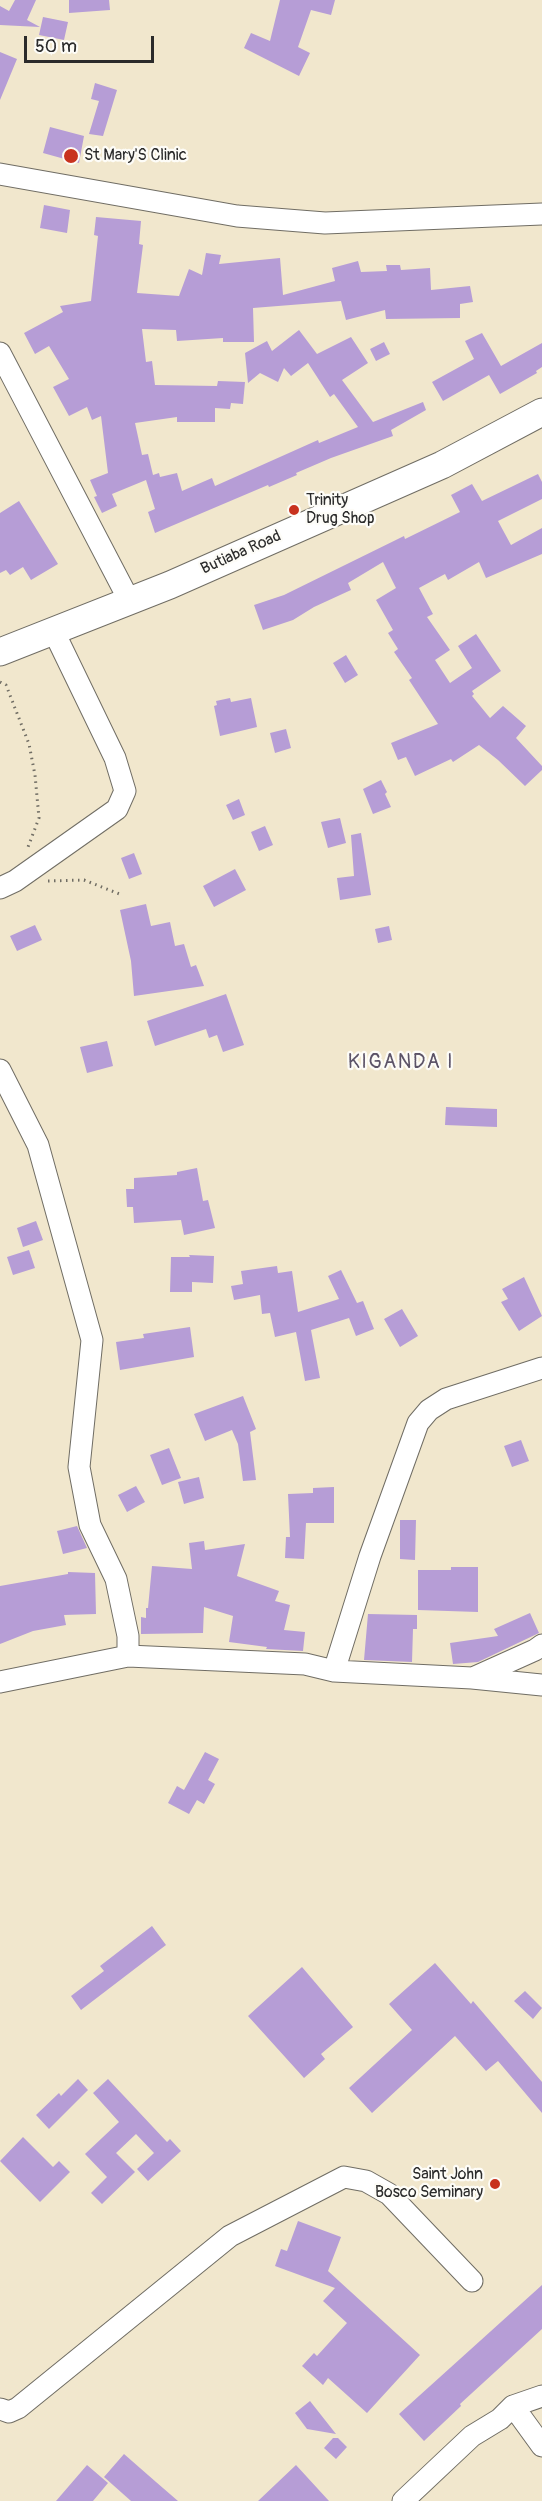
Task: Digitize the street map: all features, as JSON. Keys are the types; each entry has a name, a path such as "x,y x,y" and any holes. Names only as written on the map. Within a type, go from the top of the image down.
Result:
{"main road":[{"name":"Butiaba Road","path":"0,652 170,585 442,465 542,412"}],"street":[{"path":"0,174 237,216 325,223 542,213"},
{"path":"0,353 129,600"},
{"path":"7,884 117,809 125,791 114,758 54,632"},
{"path":"0,1070 38,1145 92,1340 79,1467 90,1525 116,1579 128,1636 128,1656"},
{"path":"334,1671 370,1556 418,1423 429,1410 446,1400 542,1368"},
{"path":"472,1678 542,1645"},
{"path":"0,1682 128,1656 305,1664 334,1671 472,1678 542,1685"},
{"path":"0,2409 9,2412 18,2408 230,2236 344,2178 366,2181 389,2194 472,2281"},
{"path":"404,2501 472,2436 500,2419 513,2406 542,2396"},
{"path":"513,2406 542,2446"}],"path":[{"path":"0,682 6,685 29,744 35,775 39,819 27,850"},
{"path":"7,884 84,880 122,895"}],"building":[{"path":"15,0 36,0 27,20 40,27 0,25 0,6 9,11"},
{"path":"69,0 109,0 110,10 69,13"},
{"path":"280,0 335,0 331,15 311,10 298,47 310,53 299,76 244,48 251,33 270,41"},
{"path":"43,17 68,22 64,40 39,35"},
{"path":"0,52 17,59 0,100"},
{"path":"95,83 117,90 103,136 89,134 99,101 91,99"},
{"path":"50,127 84,136 79,163 43,153"},
{"path":"44,205 70,210 67,233 40,228"},
{"path":"96,217 141,221 139,244 143,245 137,293 179,296 189,269 202,275 206,253 221,255 219,264 280,258 283,295 335,281 332,268 358,261 361,272 387,271 386,265 400,265 401,270 430,268 431,290 470,286 473,302 460,304 460,318 386,319 385,310 346,320 341,301 253,308 254,342 223,342 223,338 177,341 176,330 142,329 146,362 152,361 155,385 217,386 218,381 245,382 243,404 231,403 230,409 215,408 215,422 177,422 177,417 135,423 142,455 148,454 153,475 159,473 160,477 177,473 182,491 212,478 215,486 318,440 319,443 358,427 334,394 330,397 308,363 291,376 284,368 278,382 260,373 248,383 245,353 267,341 272,351 299,330 317,354 351,337 368,363 342,380 373,422 423,402 426,410 391,430 393,436 331,458 269,487 268,485 155,533 148,512 155,509 146,480 112,494 117,506 102,513 94,497 97,496 90,480 108,473 101,416 92,420 87,407 69,416 53,387 69,379 49,346 35,354 24,333 63,312 60,306 91,301 98,236 94,235"},
{"path":"482,333 501,366 542,343 542,367 536,371 537,373 500,394 489,375 443,401 432,382 474,359 465,341"},
{"path":"384,342 390,354 376,361 370,349"},
{"path":"538,474 542,482 542,499 498,521 511,545 542,528 542,554 486,578 479,562 448,580 445,574 419,588 433,614 427,617 450,650 435,660 450,683 472,668 458,646 476,634 501,671 472,691 474,694 472,696 490,718 503,706 526,726 516,738 542,766 542,770 525,786 479,745 453,762 451,759 415,776 406,757 398,760 391,743 438,724 409,680 412,678 394,652 398,649 388,633 393,630 376,600 396,588 383,562 348,583 351,590 314,607 293,620 263,630 254,605 284,595 404,536 405,539 460,512 451,495 472,484 482,501"},
{"path":"19,501 58,564 31,580 23,567 10,575 6,570 0,573 0,513"},
{"path":"346,655 358,675 345,683 333,663"},
{"path":"230,698 231,702 251,698 257,727 220,736 214,706 217,705 216,701"},
{"path":"286,729 291,748 275,753 270,733"},
{"path":"381,780 391,807 373,814 363,789"},
{"path":"239,799 245,815 233,820 226,805"},
{"path":"340,818 346,843 328,848 321,822"},
{"path":"265,826 273,845 259,851 251,832"},
{"path":"361,833 371,895 340,900 337,878 354,876 351,835"},
{"path":"134,853 142,874 129,879 121,858"},
{"path":"235,869 246,890 214,907 203,886"},
{"path":"146,904 151,926 170,922 175,946 184,944 191,967 196,965 204,986 134,996 131,961 120,910"},
{"path":"35,925 42,940 17,951 10,936"},
{"path":"389,926 392,940 378,943 375,929"},
{"path":"226,994 244,1045 223,1052 217,1035 209,1038 206,1029 155,1046 147,1021"},
{"path":"107,1041 113,1066 87,1073 80,1047"},
{"path":"446,1107 497,1109 497,1127 445,1125"},
{"path":"197,1168 203,1201 208,1200 215,1228 184,1235 181,1220 134,1223 133,1207 127,1207 126,1189 134,1189 134,1178 177,1175 177,1172"},
{"path":"36,1221 43,1240 23,1247 17,1228"},
{"path":"29,1250 35,1268 13,1275 7,1257"},
{"path":"189,1255 214,1256 213,1283 192,1282 192,1292 170,1292 171,1257 190,1257"},
{"path":"277,1266 278,1273 292,1271 298,1312 339,1299 328,1276 341,1270 357,1303 363,1301 374,1329 356,1336 349,1318 311,1330 320,1378 305,1381 296,1332 275,1337 270,1313 262,1314 260,1295 234,1300 231,1286 243,1284 241,1271"},
{"path":"524,1277 542,1316 519,1331 501,1302 508,1299 502,1289"},
{"path":"402,1309 418,1336 400,1347 384,1319"},
{"path":"190,1327 194,1357 120,1370 116,1342 144,1338 143,1334"},
{"path":"243,1396 256,1429 250,1432 256,1480 243,1481 238,1444 232,1430 205,1441 194,1414"},
{"path":"521,1440 529,1461 512,1467 504,1446"},
{"path":"169,1448 181,1478 162,1485 150,1455"},
{"path":"199,1477 204,1498 184,1504 178,1482"},
{"path":"136,1486 145,1502 127,1512 118,1495"},
{"path":"334,1487 334,1523 306,1523 304,1559 285,1558 286,1537 290,1537 288,1494 313,1493 313,1488"},
{"path":"400,1520 416,1520 415,1560 400,1559"},
{"path":"77,1526 87,1548 63,1554 57,1531"},
{"path":"204,1541 205,1550 245,1544 237,1576 279,1591 275,1601 290,1605 284,1630 305,1632 303,1651 266,1649 267,1647 229,1642 233,1616 204,1607 203,1633 141,1634 141,1617 146,1618 146,1608 148,1608 152,1566 192,1569 189,1543"},
{"path":"451,1567 478,1567 478,1612 418,1610 418,1570 451,1570"},
{"path":"68,1572 95,1573 96,1614 64,1615 66,1625 33,1631 0,1644 0,1586 68,1574"},
{"path":"530,1613 539,1633 478,1662 453,1664 450,1643 498,1636 494,1629"},
{"path":"368,1614 417,1615 417,1629 413,1629 412,1662 364,1660"},
{"path":"205,1752 219,1759 208,1780 215,1784 204,1804 197,1800 189,1814 168,1803 177,1786 184,1790"},
{"path":"152,1926 166,1945 81,2010 71,1996 104,1971 100,1966"},
{"path":"435,1963 471,2004 473,2001 542,2082 542,2113 498,2061 486,2071 455,2036 372,2113 349,2088 412,2030 389,2004"},
{"path":"302,1967 353,2027 321,2054 325,2059 304,2078 248,2016"},
{"path":"525,1991 542,2008 533,2019 514,2001"},
{"path":"78,2079 88,2090 49,2129 36,2115 59,2093 61,2096"},
{"path":"108,2079 167,2142 170,2139 181,2151 148,2181 137,2169 154,2153 136,2134 116,2153 135,2172 102,2204 91,2193 107,2177 85,2154 119,2122 93,2093"},
{"path":"23,2137 53,2167 59,2161 70,2172 40,2202 0,2161"},
{"path":"298,2221 341,2237 328,2271 420,2355 367,2413 328,2378 323,2385 302,2366 314,2353 317,2356 347,2323 323,2301 335,2288 275,2266 281,2249 287,2251"},
{"path":"542,2285 542,2329 460,2404 461,2406 424,2441 399,2414"},
{"path":"310,2401 336,2434 307,2429 295,2413"},
{"path":"333,2438 338,2438 347,2447 336,2459 324,2448"},
{"path":"124,2454 178,2501 131,2501 104,2477"},
{"path":"87,2465 108,2483 93,2501 56,2501"},
{"path":"296,2465 329,2501 258,2501"}],"place":[{"name":"St Mary'S Clinic","path":"71,156"},
{"name":"Trinity Drug Shop","path":"294,510"},
{"name":"Saint John Bosco Seminary","path":"495,2184"}],"district":[{"name":"KIGANDA I","path":"401,1063"}]}
